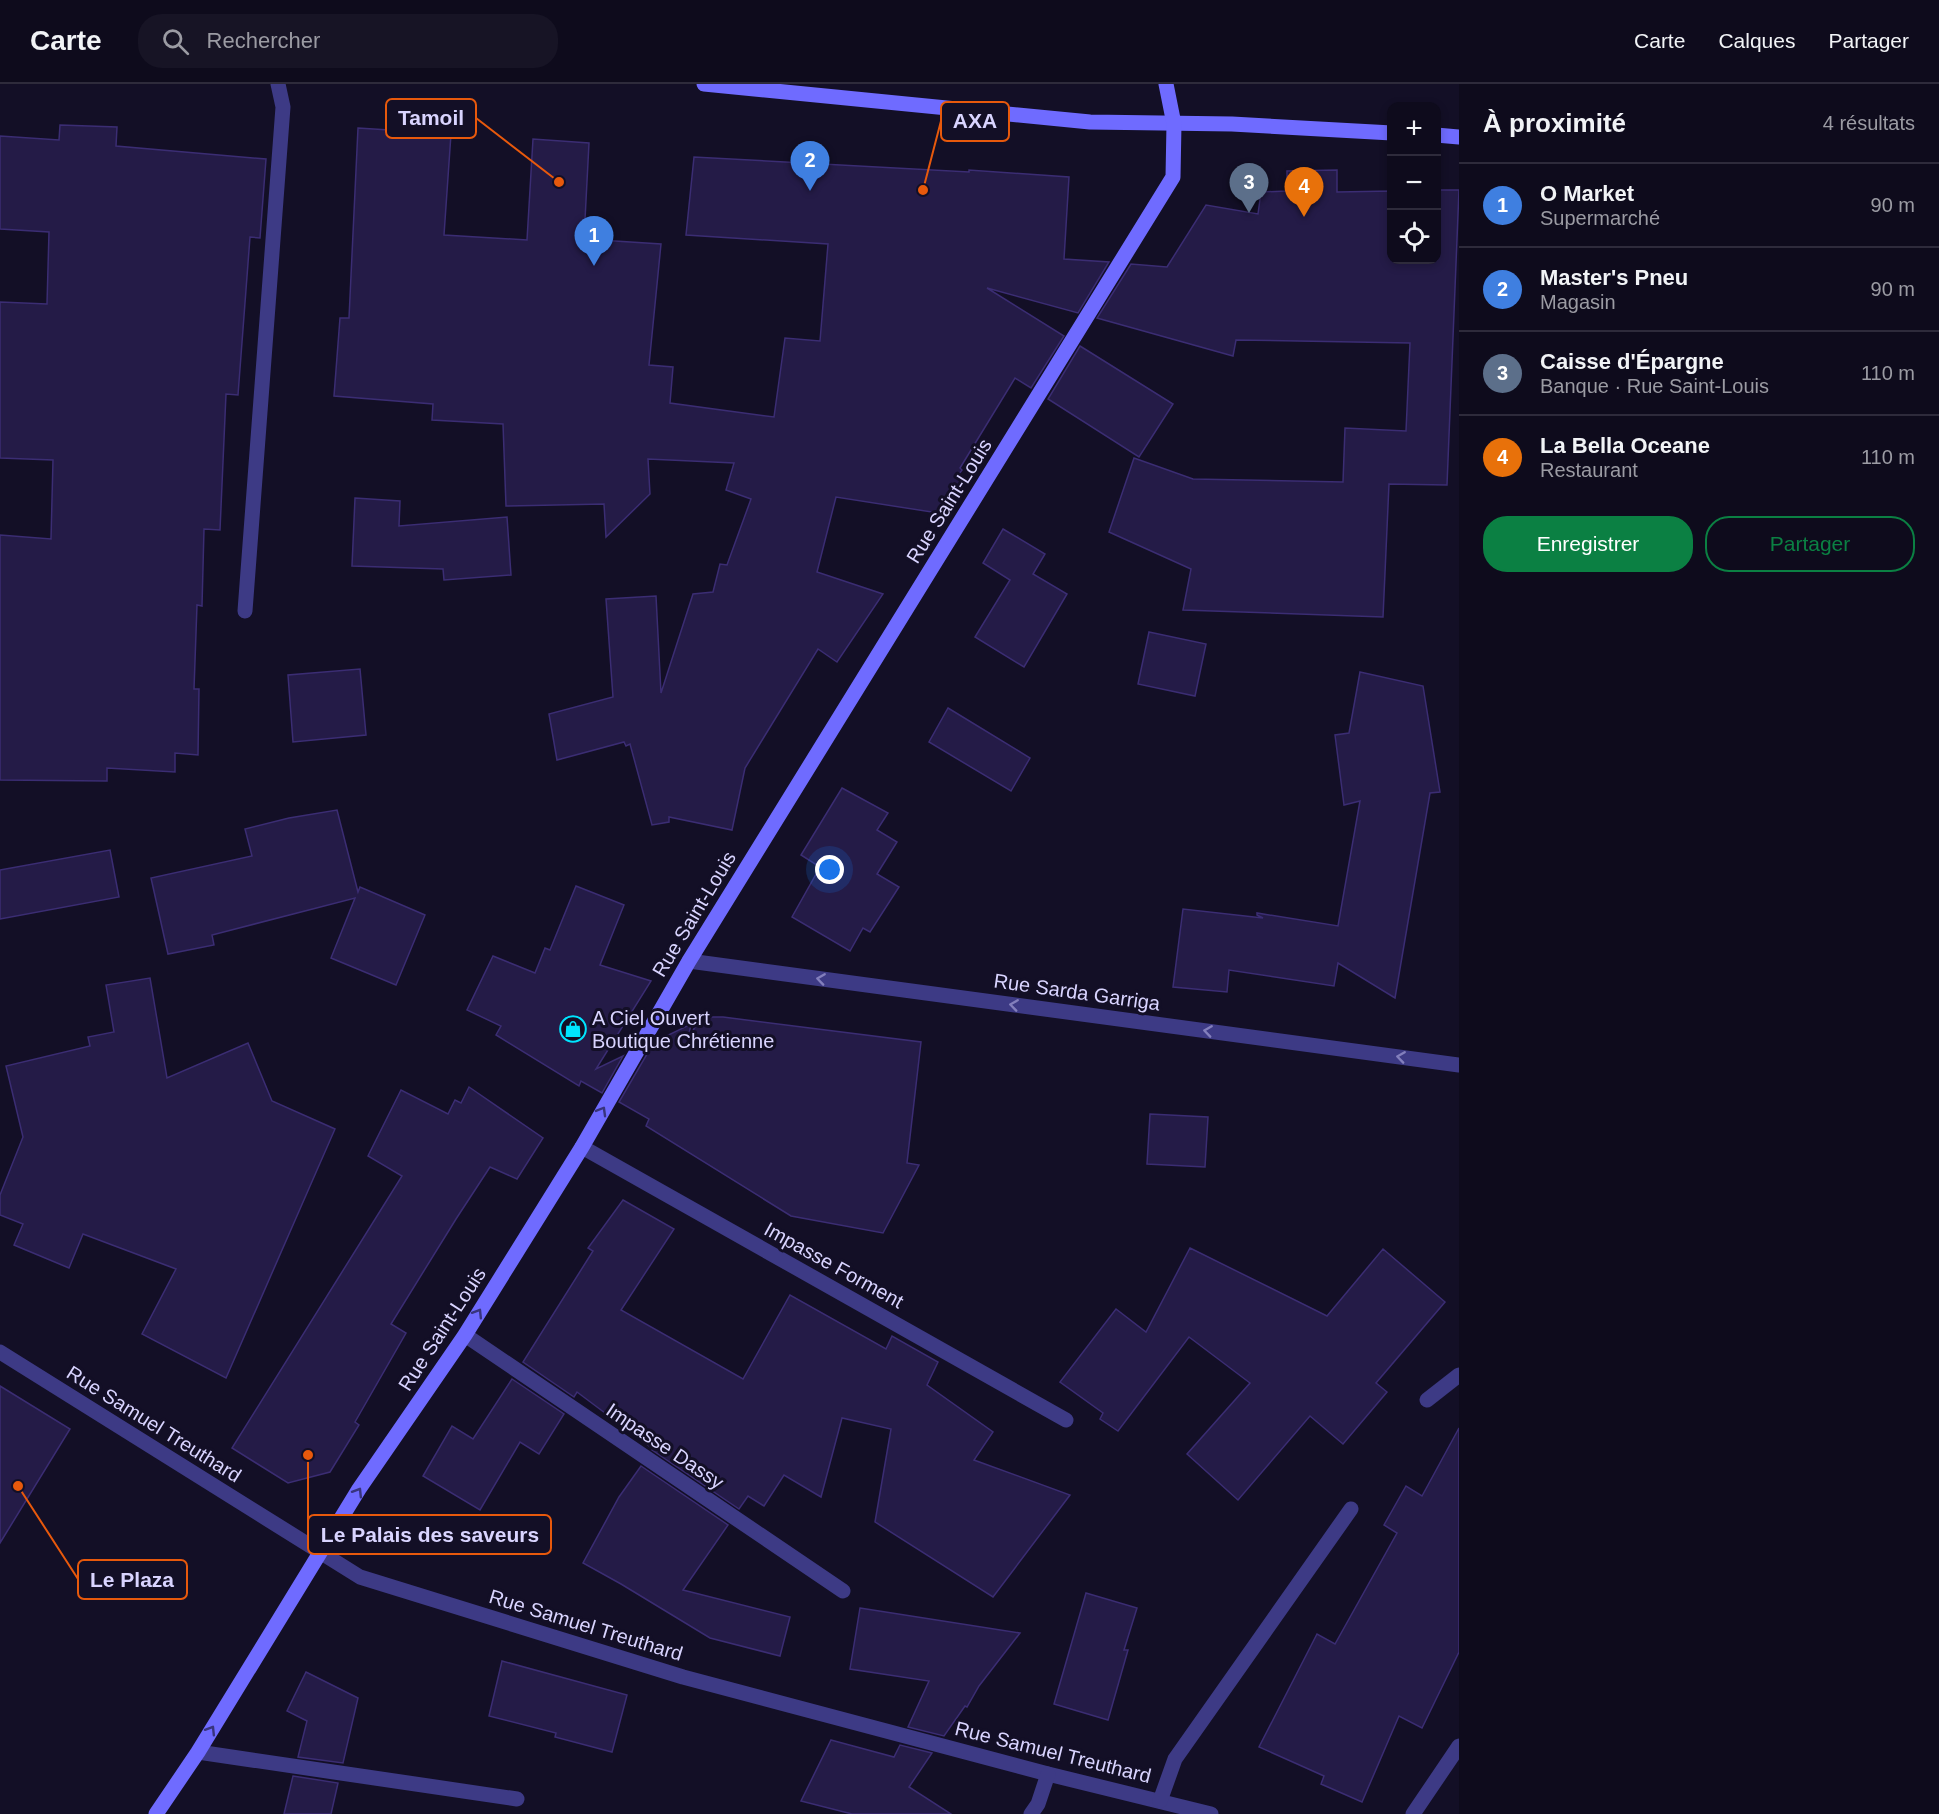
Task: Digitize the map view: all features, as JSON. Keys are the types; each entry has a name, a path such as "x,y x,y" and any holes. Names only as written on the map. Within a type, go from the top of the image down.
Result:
{"main road":[{"path":"704,84 1090,122 1232,124 1387,133"},
{"name":"Rue Saint-Louis","path":"156,1814 198,1752 359,1489 465,1335 582,1147 688,961 1173,177 1174,124 1166,84"},
{"path":"1441,135 1459,137"}],"street":[{"path":"245,612 283,107 278,84"},
{"name":"Rue Sarda Garriga","path":"688,961 1459,1065"},
{"name":"Impasse Forment","path":"582,1147 1066,1420"},
{"name":"Impasse Dassy","path":"465,1335 843,1592"},
{"name":"Rue Samuel Treuthard","path":"0,1352 360,1577 683,1677 1048,1774 1211,1814"},
{"path":"1427,1400 1459,1375"},
{"path":"1160,1801 1175,1759 1351,1509"},
{"path":"1413,1814 1459,1746"},
{"path":"198,1752 517,1799"},
{"path":"1031,1814 1038,1804 1048,1774"}],"building":[{"path":"60,125 117,127 116,146 266,159 260,238 250,237 238,395 226,394 220,530 204,529 202,606 197,605 194,689 199,689 198,755 175,753 175,772 107,768 107,781 0,780 0,535 51,539 53,460 0,458 0,302 47,304 49,232 0,229 0,136 59,140"},
{"path":"358,128 451,134 444,235 527,240 533,139 589,143 584,239 661,244 649,365 673,367 670,403 774,417 785,338 820,341 828,244 686,235 694,157 1069,177 1064,259 1109,262 1078,313 987,288 1064,336 1031,388 1015,378 960,468 962,470 956,478 960,481 938,513 836,497 817,572 883,594 837,662 818,649 745,768 732,830 669,817 669,822 652,825 630,744 626,746 624,742 557,760 549,714 613,697 606,599 656,596 661,693 693,594 713,592 720,564 727,565 751,499 726,490 734,463 648,459 650,494 606,537 604,504 506,506 503,424 432,420 433,404 334,396 340,318 349,318"},
{"path":"1337,170 1337,192 1387,191 1387,264 1441,264 1441,190 1459,190 1447,485 1389,484 1383,617 1183,610 1191,569 1109,532 1134,458 1193,479 1343,482 1345,428 1406,431 1410,343 1236,340 1233,356 1097,318 1131,264 1167,267 1206,205 1258,214 1261,192 1287,191 1287,171"},
{"path":"1080,346 1173,404 1139,457 1048,399"},
{"path":"355,498 400,501 399,526 507,517 511,575 444,580 443,569 352,566"},
{"path":"1003,529 1045,554 1033,574 1067,594 1024,667 975,637 1010,580 983,563"},
{"path":"1149,632 1206,644 1195,696 1138,684"},
{"path":"360,669 366,735 293,742 288,675"},
{"path":"1360,672 1423,686 1440,792 1430,793 1395,998 1338,963 1334,986 1229,970 1227,992 1173,987 1183,909 1263,918 1257,913 1338,926 1360,801 1344,805 1335,735 1349,733"},
{"path":"948,708 1030,758 1011,791 929,742"},
{"path":"842,788 888,813 877,830 897,842 877,874 899,887 870,932 863,928 850,951 792,917 820,867 801,855"},
{"path":"337,810 358,892 360,887 425,915 396,985 331,958 355,898 212,935 214,945 168,954 151,878 252,856 245,829 289,818"},
{"path":"110,850 119,897 0,919 0,870"},
{"path":"576,886 624,905 600,965 651,981 596,1069 623,1056 602,1093 581,1081 579,1086 496,1035 501,1026 467,1010 493,956 535,973 545,948 550,950"},
{"path":"150,978 167,1078 248,1043 272,1101 335,1129 226,1378 142,1334 176,1269 83,1234 69,1268 14,1245 23,1224 0,1215 0,1195 23,1137 6,1066 90,1046 88,1037 114,1032 106,985"},
{"path":"701,1017 723,1017 921,1042 907,1163 919,1165 883,1233 791,1216 646,1126 649,1119 619,1102 654,1042 691,1024 688,1039"},
{"path":"469,1087 543,1138 517,1179 490,1167 456,1219 391,1324 406,1333 355,1422 359,1425 330,1472 288,1483 232,1448 402,1176 368,1156 401,1090 448,1114 455,1100 461,1103"},
{"path":"1150,1114 1208,1117 1205,1167 1147,1164"},
{"path":"623,1200 674,1229 621,1310 743,1379 790,1295 886,1349 892,1336 938,1362 927,1385 993,1432 974,1460 1070,1495 993,1597 875,1522 891,1429 842,1418 821,1497 784,1475 764,1506 748,1496 739,1509 652,1450 577,1392 574,1397 523,1362 593,1251 588,1248"},
{"path":"1190,1248 1327,1316 1383,1249 1445,1302 1376,1383 1387,1392 1343,1444 1310,1416 1238,1500 1187,1454 1250,1383 1189,1337 1118,1431 1100,1419 1103,1413 1060,1382 1116,1309 1146,1332"},
{"path":"512,1379 564,1414 539,1454 520,1442 480,1510 423,1476 452,1426 473,1439"},
{"path":"0,1386 70,1429 0,1543"},
{"path":"1459,1428 1459,1652 1422,1728 1399,1716 1362,1802 1321,1784 1324,1776 1259,1747 1317,1634 1335,1644 1397,1533 1384,1525 1406,1486 1422,1496"},
{"path":"641,1466 728,1525 683,1590 790,1617 780,1656 710,1638 583,1563 619,1497"},
{"path":"1086,1593 1137,1608 1124,1650 1128,1650 1108,1720 1054,1704"},
{"path":"860,1608 1020,1633 944,1736 908,1727 929,1681 850,1669"},
{"path":"502,1661 627,1695 612,1752 555,1737 556,1733 489,1716"},
{"path":"306,1672 358,1698 343,1763 298,1757 307,1721 287,1711"},
{"path":"831,1740 894,1757 900,1745 932,1753 909,1787 951,1814 852,1814 801,1801"},
{"path":"293,1776 338,1783 331,1814 284,1814"}],"place":[{"name":"Tamoil","path":"559,182"},
{"name":"AXA","path":"923,190"},
{"name":"Master's Pneu","path":"810,191"},
{"name":"Caisse d'Épargne","path":"1249,213"},
{"name":"La Bella Oceane","path":"1304,217"},
{"name":"O Market","path":"594,266"},
{"name":"A Ciel Ouvert Boutique Chrétienne","path":"573,1029"},
{"name":"Le Palais des saveurs","path":"308,1455"},
{"name":"Le Plaza","path":"18,1486"}]}
